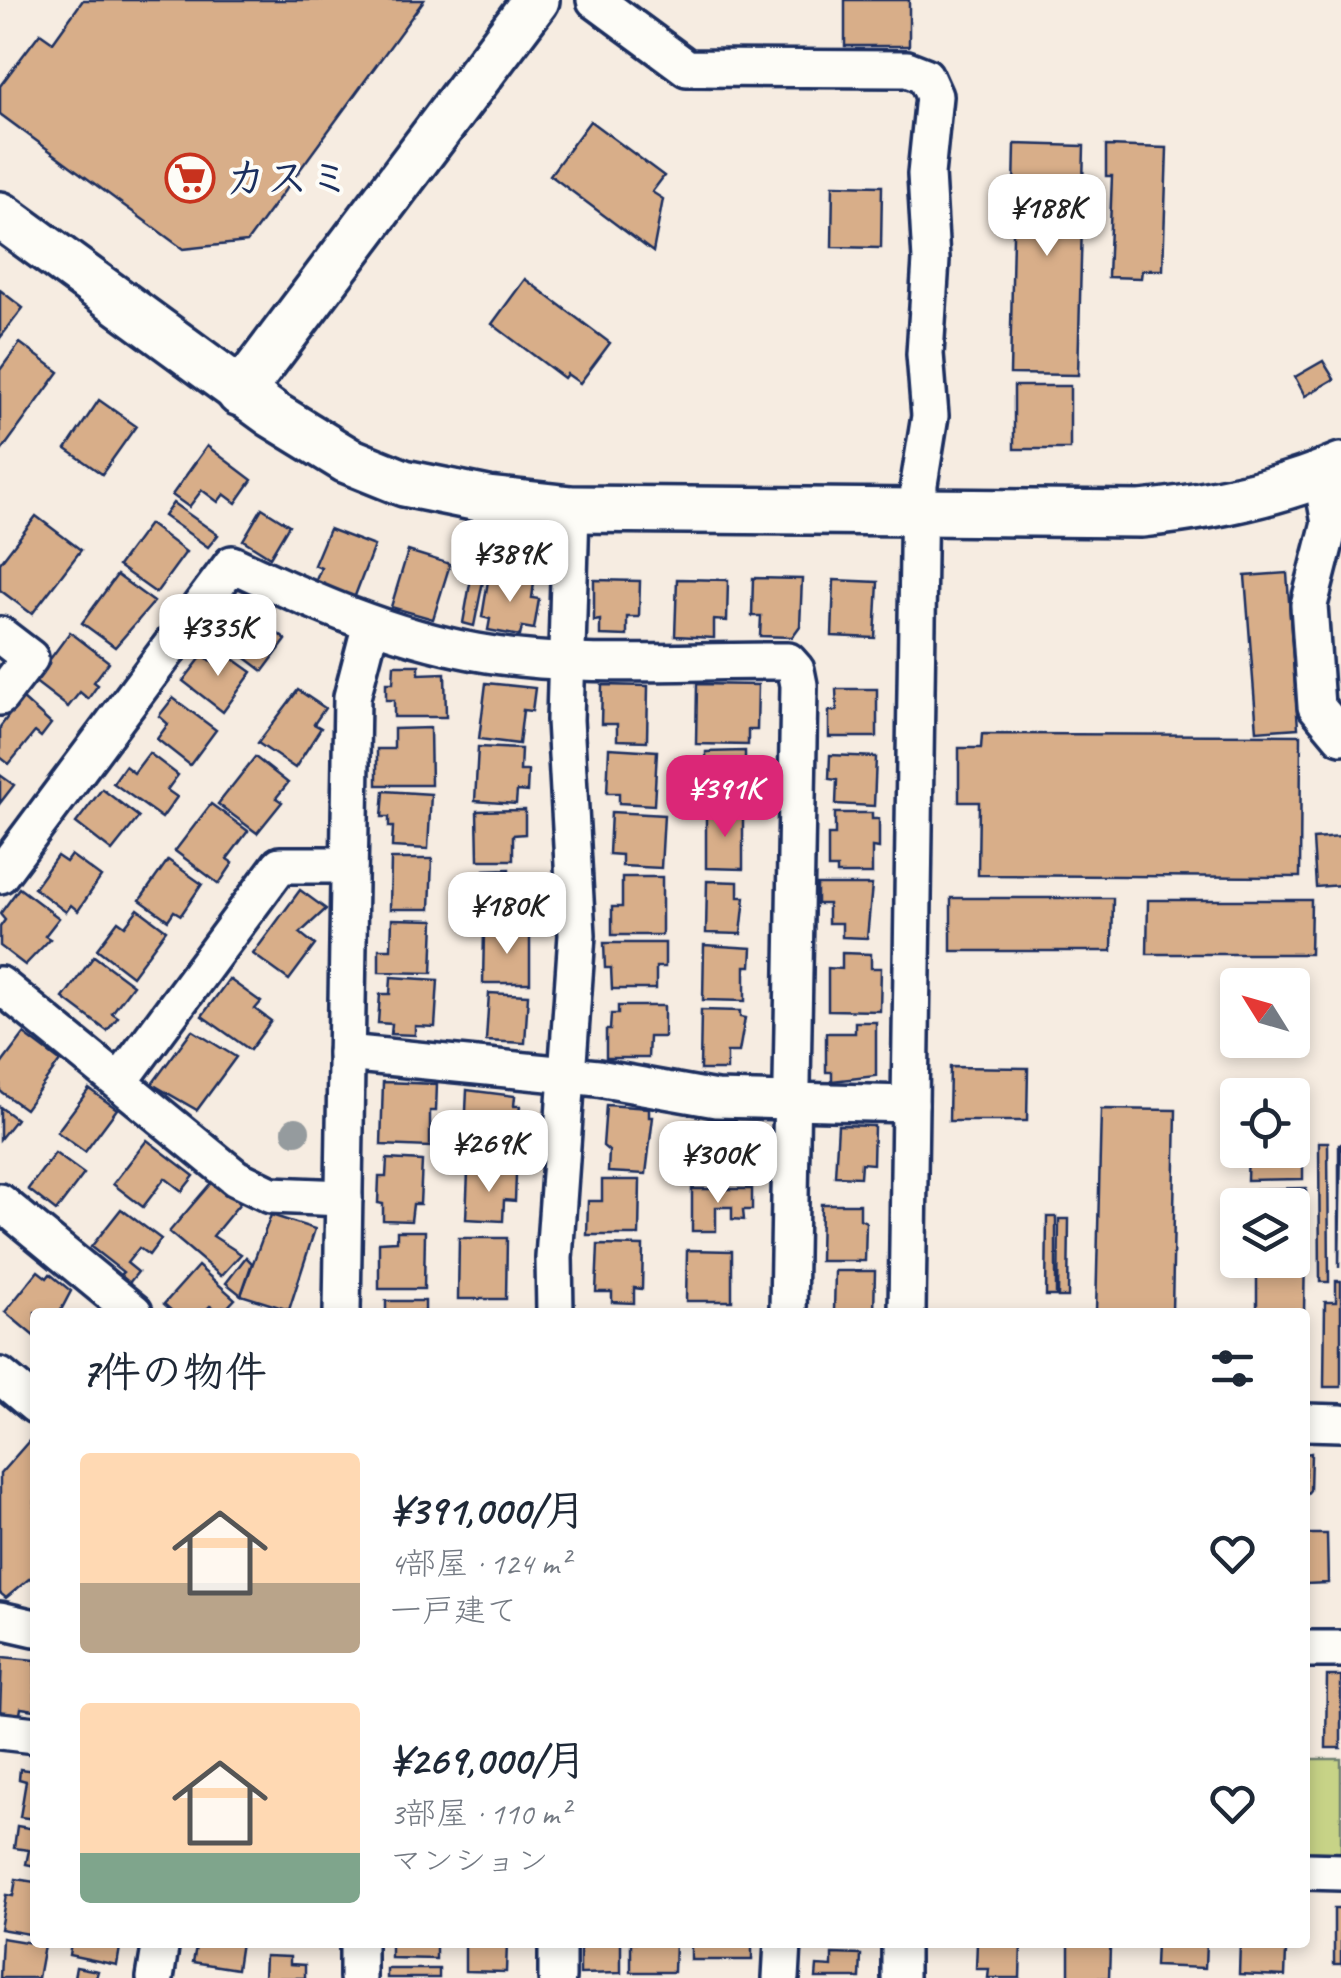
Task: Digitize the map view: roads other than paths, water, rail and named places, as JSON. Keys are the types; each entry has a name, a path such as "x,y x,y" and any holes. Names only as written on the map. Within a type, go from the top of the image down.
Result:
{"street":[{"path":"240,393 536,0"},
{"path":"594,0 687,68 907,69 925,76 932,87 926,174 931,260 925,354 930,416 919,512 907,1308"},
{"path":"0,215 240,393 319,445 404,482 488,500 571,509 1077,515 1168,511 1226,503 1331,470 1330,523 1309,604 1316,706 1341,736"},
{"path":"556,1308 554,1258 576,934 565,659 571,509"},
{"path":"0,874 232,564 371,624 475,652 565,659 788,661 796,670 788,1308"},
{"path":"342,1308 352,697 371,624"},
{"path":"0,635 30,658 0,697"},
{"path":"120,1080 280,864 349,866"},
{"path":"0,985 256,1190 344,1198"},
{"path":"346,1053 458,1062 716,1099 910,1104"},
{"path":"0,1202 129,1308"},
{"path":"0,1376 30,1401"},
{"path":"1310,1422 1341,1422"},
{"path":"0,1620 30,1627"},
{"path":"1310,1649 1341,1649"},
{"path":"0,1731 30,1734"},
{"path":"1310,1871 1341,1872"},
{"path":"155,1978 160,1948"},
{"path":"358,1948 358,1978"},
{"path":"557,1978 558,1948"},
{"path":"781,1978 783,1948"},
{"path":"900,1948 900,1978"}],"place":[{"name":"カスミ","path":"190,178"}]}
